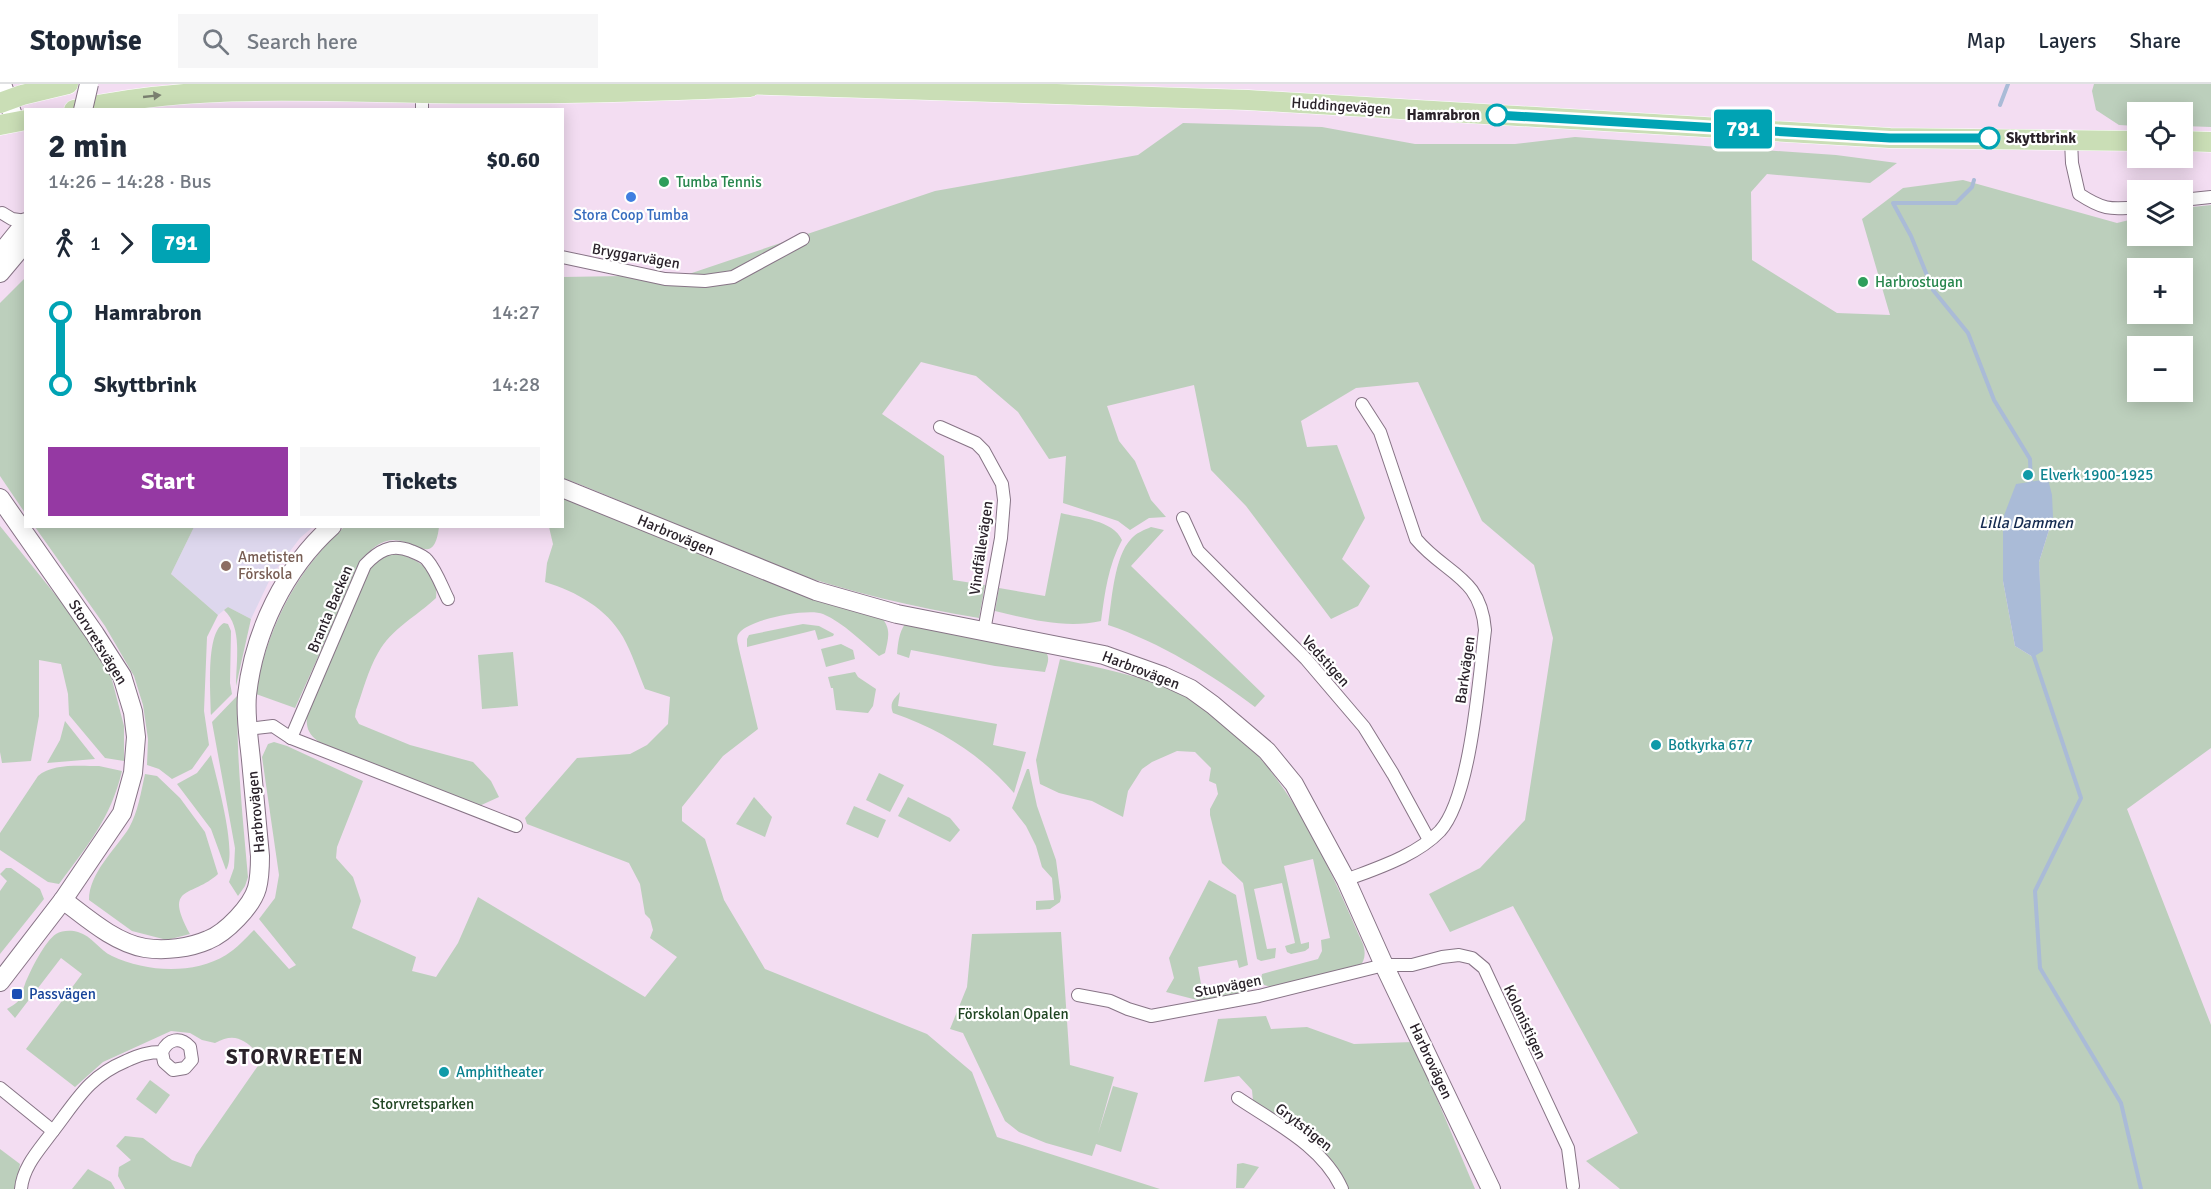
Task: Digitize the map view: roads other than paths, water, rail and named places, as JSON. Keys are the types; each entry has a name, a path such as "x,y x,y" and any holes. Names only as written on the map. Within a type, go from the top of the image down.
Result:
{"main road":[{"path":"3,96 68,84"},
{"name":"Huddingevägen","path":"737,84 1248,100 1890,138 2127,141"},
{"name":"Huddingevägen","path":"83,108 117,100 209,91 422,95 560,94 760,86"},
{"path":"2193,141 2211,141"}],"street":[{"path":"83,108 89,84"},
{"path":"91,108 97,84"},
{"path":"3,96 14,122"},
{"path":"2071,140 2072,163 2079,194 2098,207 2127,208"},
{"path":"2193,198 2211,196"},
{"path":"2,213 24,227"},
{"path":"0,254 24,229"},
{"path":"0,273 24,230"},
{"name":"Bryggarvägen","path":"564,257 665,279 705,281 733,277 803,239"},
{"name":"Barkvägen","path":"1346,880 1389,863 1428,840 1440,830 1450,816 1459,794 1467,762 1485,630 1478,597 1465,580 1425,550 1416,539 1380,432 1362,404"},
{"name":"Vindfällevägen","path":"940,427 976,443 984,451 1002,484 1004,500 1001,538 984,631"},
{"name":"Harbrovägen","path":"564,489 816,591 897,614 1088,651 1131,664 1191,690 1213,705 1268,751 1294,784 1346,880 1491,1189"},
{"name":"Storvretsvägen","path":"0,498 122,676 133,712 136,737 134,768 122,813 63,900 0,982"},
{"name":"Vedstigen","path":"1182,518 1198,551 1306,659 1364,728 1393,774 1428,840"},
{"name":"Harbrovägen","path":"63,900 116,938 144,948 171,949 210,940 245,910 257,888 260,856 247,696 258,644 271,610 293,572 330,528"},
{"name":"Branta Backen","path":"291,738 365,565 373,556 393,547 400,547 418,554 428,561 447,599"},
{"path":"248,729 273,726 291,738 516,826"},
{"name":"Kolonistigen","path":"1384,965 1412,965 1459,955 1472,958 1484,968 1568,1148 1573,1186"},
{"name":"Stupvägen","path":"1078,995 1110,1001 1151,1016 1259,996 1384,965"},
{"path":"21,1189 22,1177 27,1167 91,1081 108,1069 148,1052 162,1052"},
{"path":"0,1088 53,1131"},
{"name":"Grytstigen","path":"1238,1098 1312,1149 1327,1164 1342,1189"}],"water":[{"name":"Lilla Dammen","path":"2048,479 2052,495 2053,517 2039,562 2043,651 2033,657 2015,646 2003,581 2003,518 2016,484"}],"waterway":[{"path":"2000,105 2008,84"},
{"path":"1974,180 1972,187 1956,203 1893,203 1911,236 1933,290 1968,333 1994,400 2030,459 2031,486"},
{"path":"2033,654 2081,798 2035,891 2040,968 2121,1103 2141,1189"}],"place":[{"name":"Hamrabron","path":"1497,115"},
{"name":"Skyttbrink","path":"1989,138"},
{"name":"Tumba Tennis","path":"664,182"},
{"name":"Stora Coop Tumba","path":"631,197"},
{"name":"Harbrostugan","path":"1863,282"},
{"name":"Elverk 1900-1925","path":"2028,475"},
{"name":"Ametisten Förskola","path":"226,566"},
{"name":"Botkyrka 677","path":"1656,745"},
{"name":"Passvägen","path":"17,994"},
{"name":"Amphitheater","path":"444,1072"}],"district":[{"name":"STORVRETEN","path":"295,1057"}],"park label":[{"name":"Förskolan Opalen","path":"1013,1014"},
{"name":"Storvretsparken","path":"423,1104"}]}
